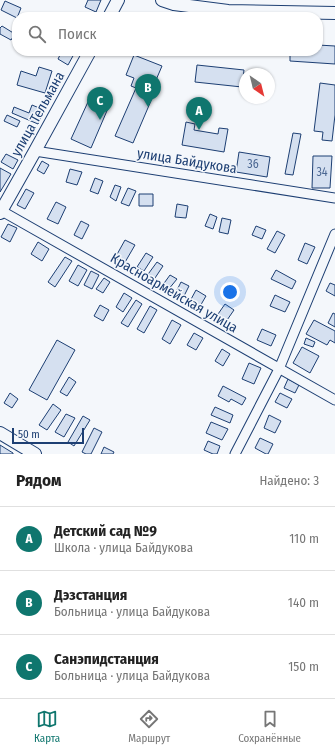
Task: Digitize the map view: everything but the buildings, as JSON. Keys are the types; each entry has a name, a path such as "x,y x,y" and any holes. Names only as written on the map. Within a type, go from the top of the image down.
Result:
{"street":[{"path":"111,12 118,0"},
{"path":"162,0 174,4 228,11 282,12"},
{"path":"323,13 335,13"},
{"name":"улица Тельмана","path":"0,211 87,56"},
{"name":"улица Байдукова","path":"35,151 335,198"},
{"name":"Красноармейская улица","path":"0,211 335,400"},
{"path":"235,454 279,369 335,234"},
{"path":"0,433 35,454"}],"place":[{"name":"Дэзстанция","path":"148,107"},
{"name":"Санэпидстанция","path":"100,120"},
{"name":"Детский сад №9","path":"199,130"}]}
